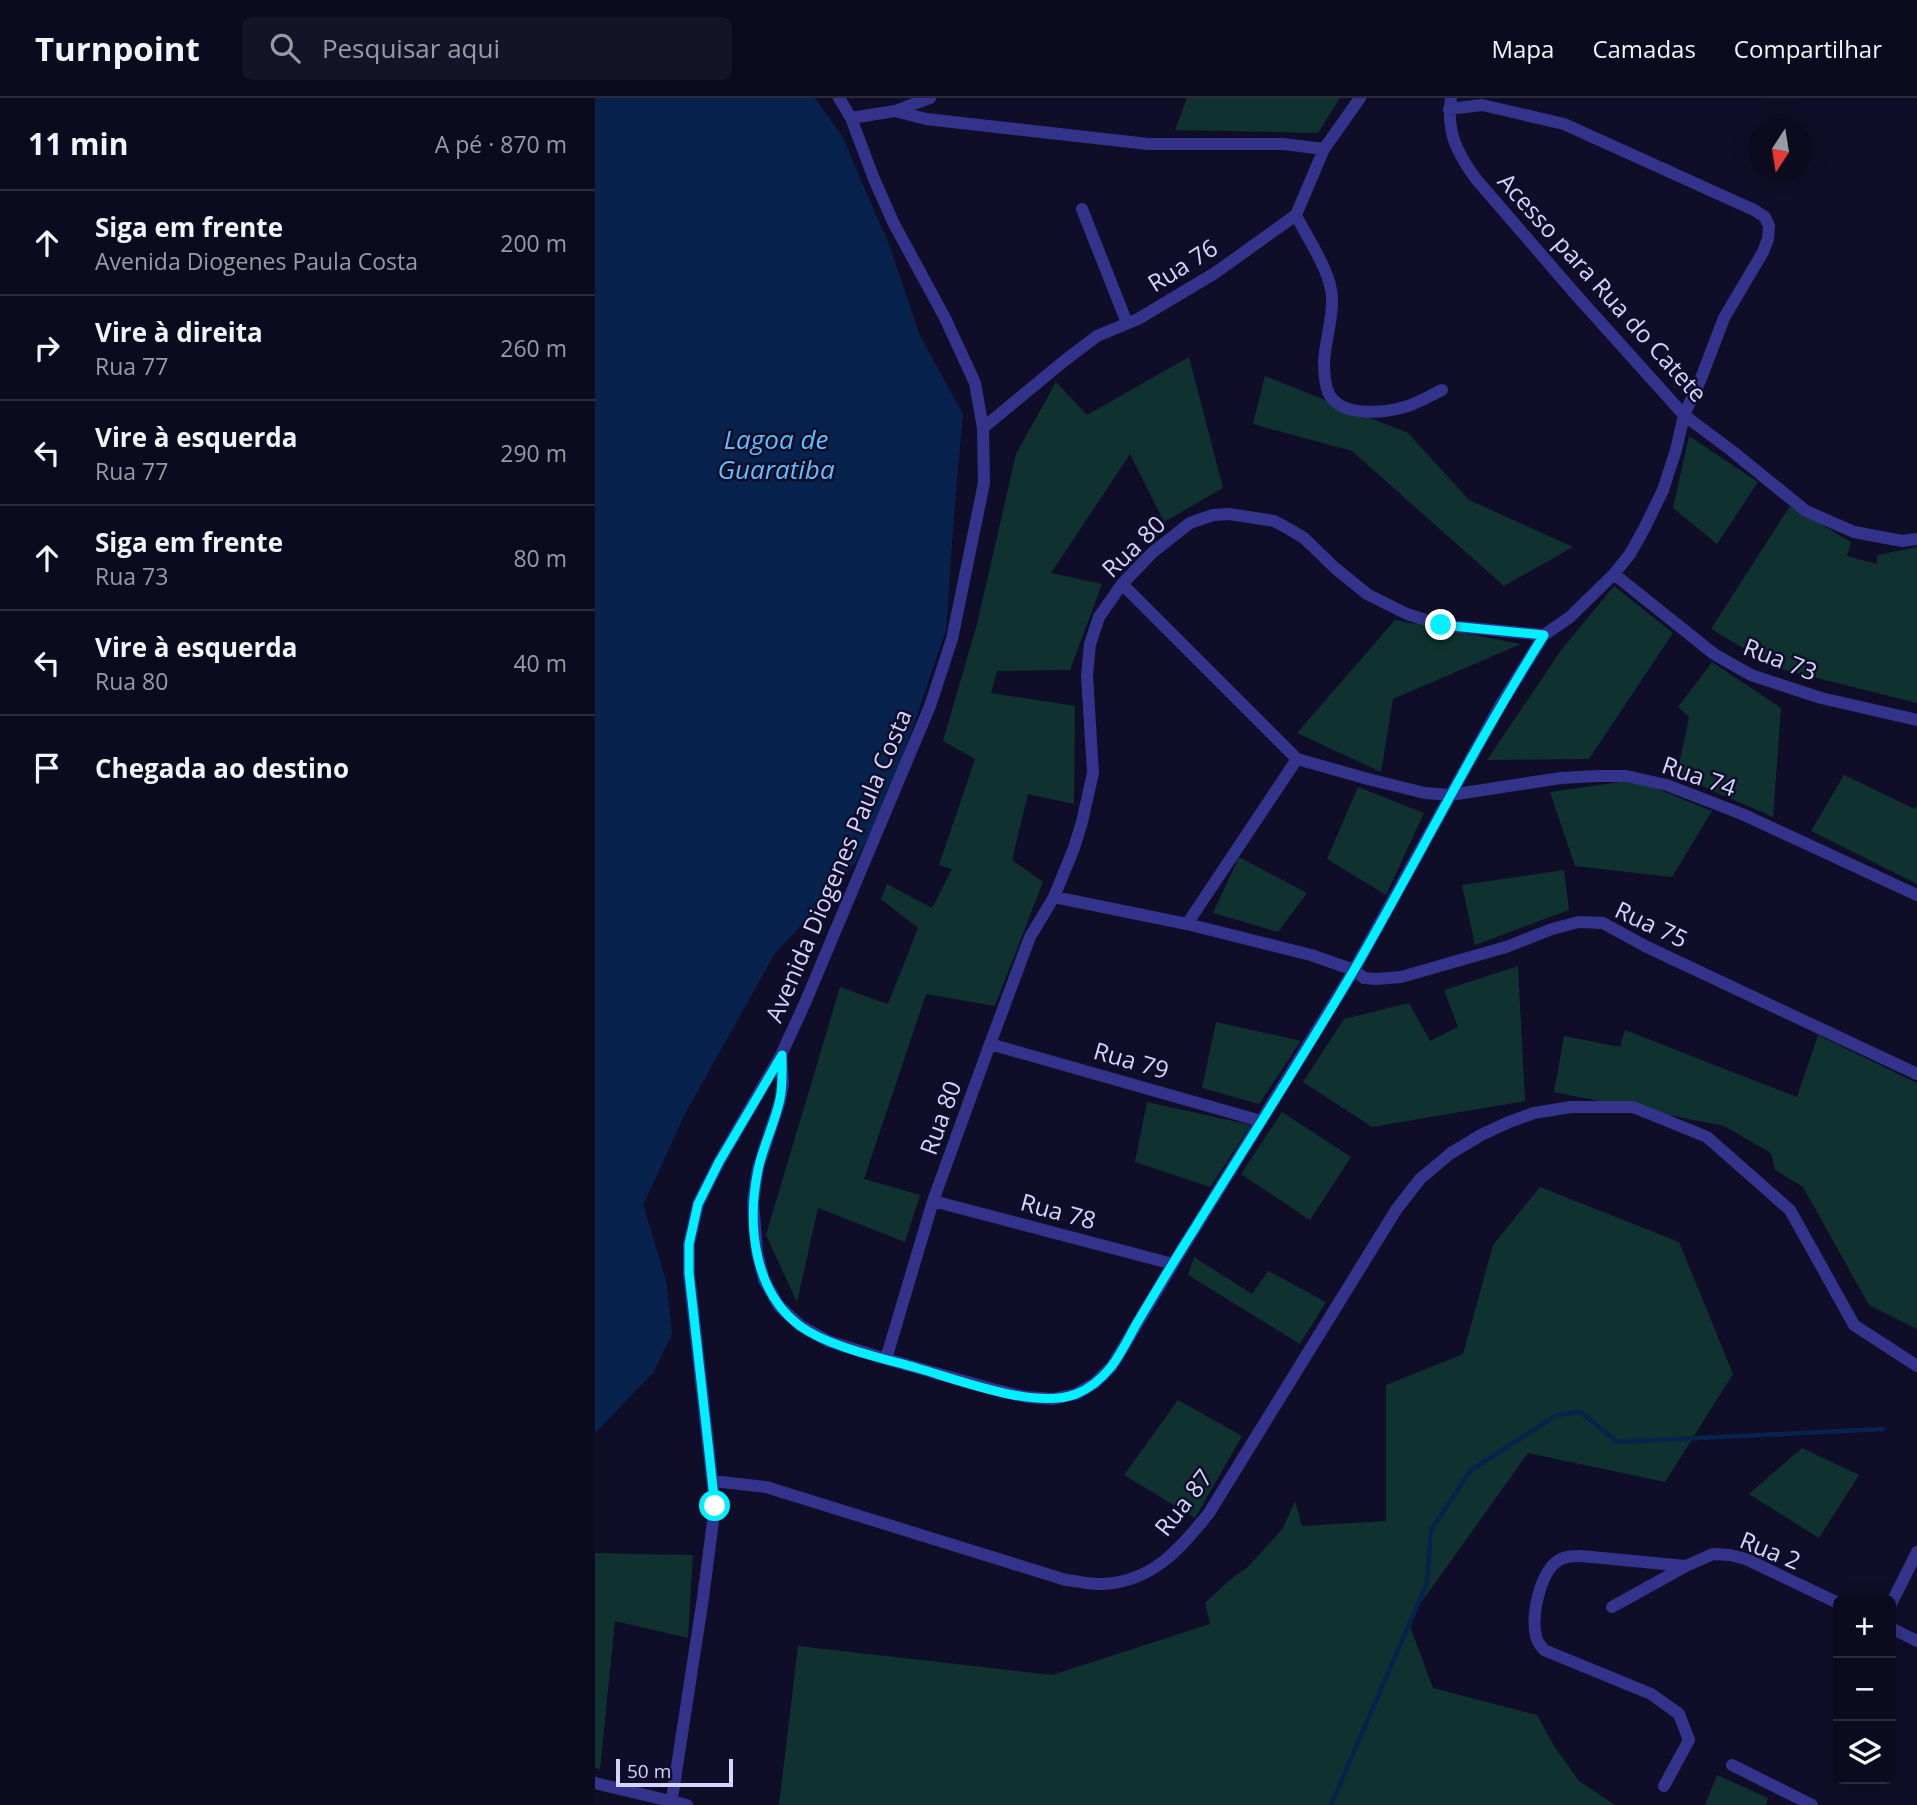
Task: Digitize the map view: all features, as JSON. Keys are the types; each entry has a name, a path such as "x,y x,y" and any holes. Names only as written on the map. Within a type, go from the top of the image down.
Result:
{"street":[{"name":"Avenida Diogenes Paula Costa","path":"671,1803 715,1506 689,1273 689,1244 698,1204 719,1162 782,1055 942,673 952,639 983,483 983,428 975,383 945,318 893,222 851,118 839,98"},
{"path":"851,118 895,111 930,98"},
{"path":"1360,98 1324,149 1296,215 1323,265 1332,299 1324,362 1329,393 1337,403 1357,411 1381,413 1410,406 1442,390"},
{"path":"782,1055 783,1083 780,1101 758,1168 754,1201 757,1252 764,1280 779,1306 801,1326 828,1341 1026,1397 1053,1399 1076,1394 1095,1383 1112,1366 1354,970 1501,704 1544,635 1570,617 1614,574 1630,554 1663,490 1684,415 1700,382 1724,318 1768,239 1769,226 1765,217 1754,210 1564,124 1482,105 1450,104"},
{"name":"Acesso para Rua do Catete","path":"1450,104 1452,138 1462,160 1476,179 1684,415 1806,512 1854,532 1902,541 1917,539"},
{"path":"895,111 926,118 1148,144 1283,144 1324,149"},
{"path":"1082,209 1127,323"},
{"name":"Rua 76","path":"983,428 1097,336 1138,319 1215,273 1296,215"},
{"name":"Rua 80","path":"886,1359 933,1201 990,1044 1030,937 1054,897 1074,848 1093,773 1087,675 1090,645 1099,617 1122,584 1153,552 1190,523 1213,515 1229,514 1274,521 1289,529 1304,538 1367,594 1407,614 1441,625 1544,635"},
{"name":"Rua 73","path":"1614,574 1714,654 1751,676 1821,698 1917,720"},
{"path":"1122,584 1297,760 1187,924"},
{"name":"Rua 74","path":"1297,760 1425,793 1450,795 1562,778 1617,776 1640,779 1667,785 1742,814 1917,895"},
{"path":"1054,897 1187,924 1354,970"},
{"name":"Rua 75","path":"1354,970 1364,978 1401,977 1506,947 1552,929 1579,922 1603,923 1645,946 1917,1074"},
{"name":"Rua 79","path":"990,1044 1261,1121"},
{"name":"Rua 87","path":"712,1481 766,1487 1066,1580 1102,1584 1133,1579 1160,1565 1209,1513 1396,1210 1420,1179 1451,1153 1481,1135 1534,1113 1571,1107 1633,1107 1707,1137 1790,1210 1854,1325 1917,1366"},
{"name":"Rua 78","path":"933,1201 1173,1264"},
{"path":"1896,1595 1917,1552"},
{"name":"Rua 2","path":"1612,1607 1713,1554 1746,1559 1833,1601"},
{"path":"1664,1786 1689,1740 1679,1714 1651,1694 1544,1650 1538,1642 1535,1625 1540,1593 1548,1570 1567,1557 1686,1566"},
{"path":"1896,1630 1917,1641"},
{"path":"1733,1766 1812,1805"},
{"path":"595,1783 687,1805"}],"green space":[{"path":"1187,98 1340,98 1318,133 1175,130"},
{"path":"1189,357 1223,488 1164,522 1130,454 1051,573 1102,584 1070,670 997,671 991,693 1075,706 1074,804 1028,794 1012,860 1043,882 995,1006 926,994 864,1179 920,1195 905,1242 818,1208 797,1302 766,1235 840,987 888,1004 918,928 881,899 887,884 932,908 952,869 939,865 975,759 943,741 977,624 1016,454 1056,382 1087,415"},
{"path":"1265,376 1408,433 1469,500 1573,547 1504,586 1352,451 1253,424"},
{"path":"1689,436 1758,482 1717,544 1673,508"},
{"path":"1790,506 1851,542 1847,556 1877,564 1877,555 1917,547 1917,703 1777,668 1711,629"},
{"path":"1614,586 1673,633 1589,759 1487,760 1562,649"},
{"path":"1395,620 1521,644 1393,699 1381,772 1297,733"},
{"path":"1712,662 1781,708 1773,817 1677,775 1689,717 1678,707"},
{"path":"1844,775 1915,809 1917,806 1917,884 1811,831"},
{"path":"1635,780 1712,811 1672,877 1575,866 1550,792"},
{"path":"1358,787 1424,813 1386,895 1327,859"},
{"path":"1239,857 1307,893 1278,932 1213,913"},
{"path":"1564,870 1569,910 1475,945 1462,885"},
{"path":"1518,966 1525,1101 1372,1127 1303,1082 1344,1019 1409,1003 1430,1041 1458,1027 1444,990"},
{"path":"1216,1022 1301,1041 1259,1104 1202,1088"},
{"path":"1625,1030 1797,1097 1818,1035 1917,1083 1917,1329 1869,1305 1803,1187 1775,1170 1771,1153 1724,1126 1554,1092 1564,1036 1620,1047"},
{"path":"1147,1102 1251,1125 1210,1187 1135,1162"},
{"path":"1282,1112 1351,1157 1310,1220 1241,1174"},
{"path":"1540,1187 1679,1242 1733,1374 1665,1482 1528,1453 1408,1621 1433,1688 1537,1715 1554,1746 1579,1781 1615,1805 779,1805 798,1646 1052,1675 1210,1624 1205,1603 1248,1567 1283,1528 1295,1501 1302,1526 1386,1521 1386,1385 1463,1354 1493,1245"},
{"path":"1194,1257 1252,1294 1268,1271 1326,1302 1300,1344 1188,1275"},
{"path":"1178,1400 1242,1436 1195,1518 1124,1475"},
{"path":"1802,1448 1859,1475 1819,1538 1749,1494"},
{"path":"595,1553 693,1555 688,1638 615,1621 600,1769 595,1768"},
{"path":"1717,1775 1768,1798 1766,1805 1705,1805"}],"water":[{"name":"Lagoa de Guaratiba","path":"595,98 815,98 842,136 890,247 920,336 963,414 946,630 889,797 855,863 775,953 685,1114 643,1205 666,1280 672,1334 653,1373 595,1433"}],"waterway":[{"path":"1331,1805 1427,1583 1431,1530 1471,1470 1557,1415 1581,1412 1617,1442 1883,1429"}],"route":[{"path":"715,1506 689,1273 689,1244 698,1204 719,1162 782,1055 783,1083 780,1101 758,1168 754,1201 757,1252 764,1280 779,1306 801,1326 828,1341 996,1390 1026,1397 1053,1399 1076,1394 1095,1383 1112,1366 1354,970 1501,704 1544,635 1441,625"}]}
